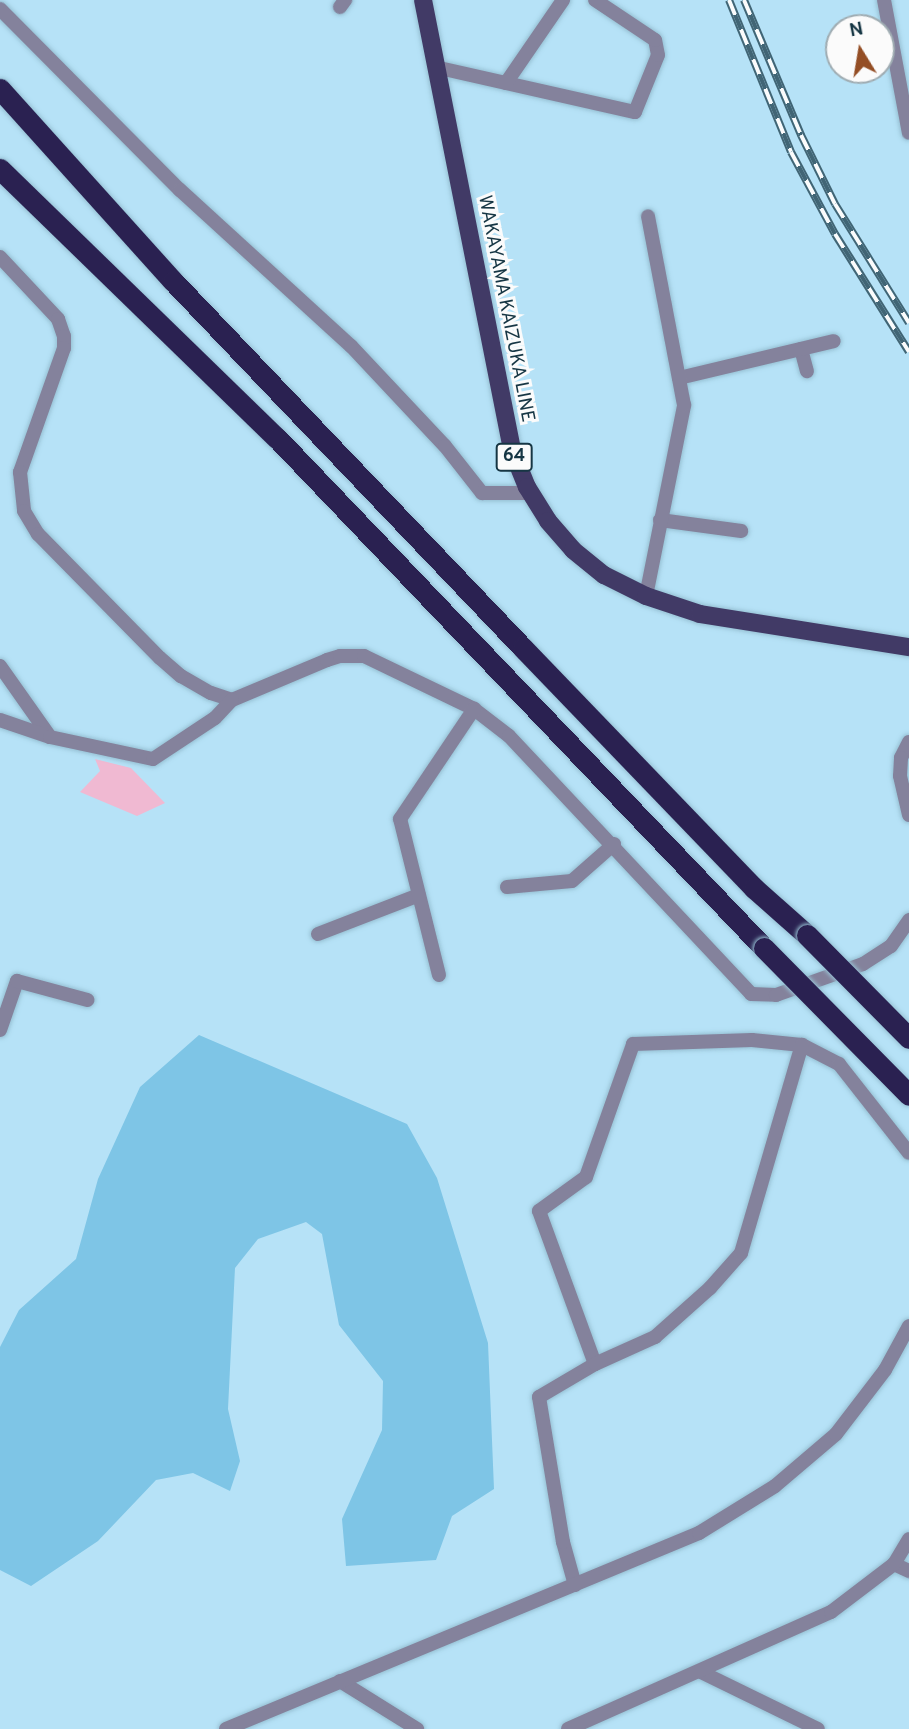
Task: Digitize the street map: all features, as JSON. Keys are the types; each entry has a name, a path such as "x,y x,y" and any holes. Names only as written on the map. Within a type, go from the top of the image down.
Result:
{"highway":[{"path":"0,89 173,281 523,648 754,888 807,935 909,1038"},
{"path":"0,169 286,447 764,948 909,1095"}],"main road":[{"name":"WAKAYAMA KAIZUKA LINE","path":"423,0 512,450 531,493 548,521 573,550 604,575 646,596 700,614 909,647"}],"street":[{"path":"506,83 563,0"},
{"path":"435,67 635,112 658,55 655,40 595,0"},
{"path":"884,0 908,128"},
{"path":"0,9 180,190 351,346 445,446 482,493 531,493"},
{"path":"646,596 684,405 648,216"},
{"path":"0,257 58,319 64,336 64,348 20,472 21,499 30,523 160,659 193,685 232,700"},
{"path":"679,378 834,341"},
{"path":"802,349 807,372"},
{"path":"660,520 741,531"},
{"path":"0,720 50,737 153,760 215,718 232,700 327,660 353,655 364,656 474,709 509,736 614,844 751,994 776,995 863,964 891,946 909,920"},
{"path":"0,666 50,737"},
{"path":"439,975 400,819 474,709"},
{"path":"909,742 901,758 900,776 909,815"},
{"path":"507,887 572,881 614,844"},
{"path":"318,934 419,895"},
{"path":"0,1030 17,981 88,1000"},
{"path":"596,1364 539,1211 586,1177 633,1044 752,1040 802,1045 839,1064 909,1153"},
{"path":"575,1585 564,1542 539,1397 596,1364 655,1337 710,1288 741,1253 802,1045"},
{"path":"226,1729 699,1533 775,1486 836,1434 885,1370 909,1326"},
{"path":"568,1729 831,1612 894,1564 909,1539"},
{"path":"894,1564 909,1571"},
{"path":"701,1672 818,1729"},
{"path":"340,1681 417,1729"}],"shaded area":[{"path":"95,759 131,768 165,803 137,816 80,792 100,771"}],"water":[{"path":"199,1035 407,1124 437,1178 488,1343 494,1489 452,1516 436,1560 346,1566 342,1519 382,1430 383,1381 339,1325 322,1234 306,1222 258,1239 235,1268 228,1409 240,1461 230,1491 193,1473 156,1480 98,1541 31,1586 0,1570 0,1347 19,1310 76,1259 98,1179 140,1087"}],"railway":[{"path":"729,0 791,152 835,234 909,352"},
{"path":"744,0 801,135 835,204 909,323"}]}
